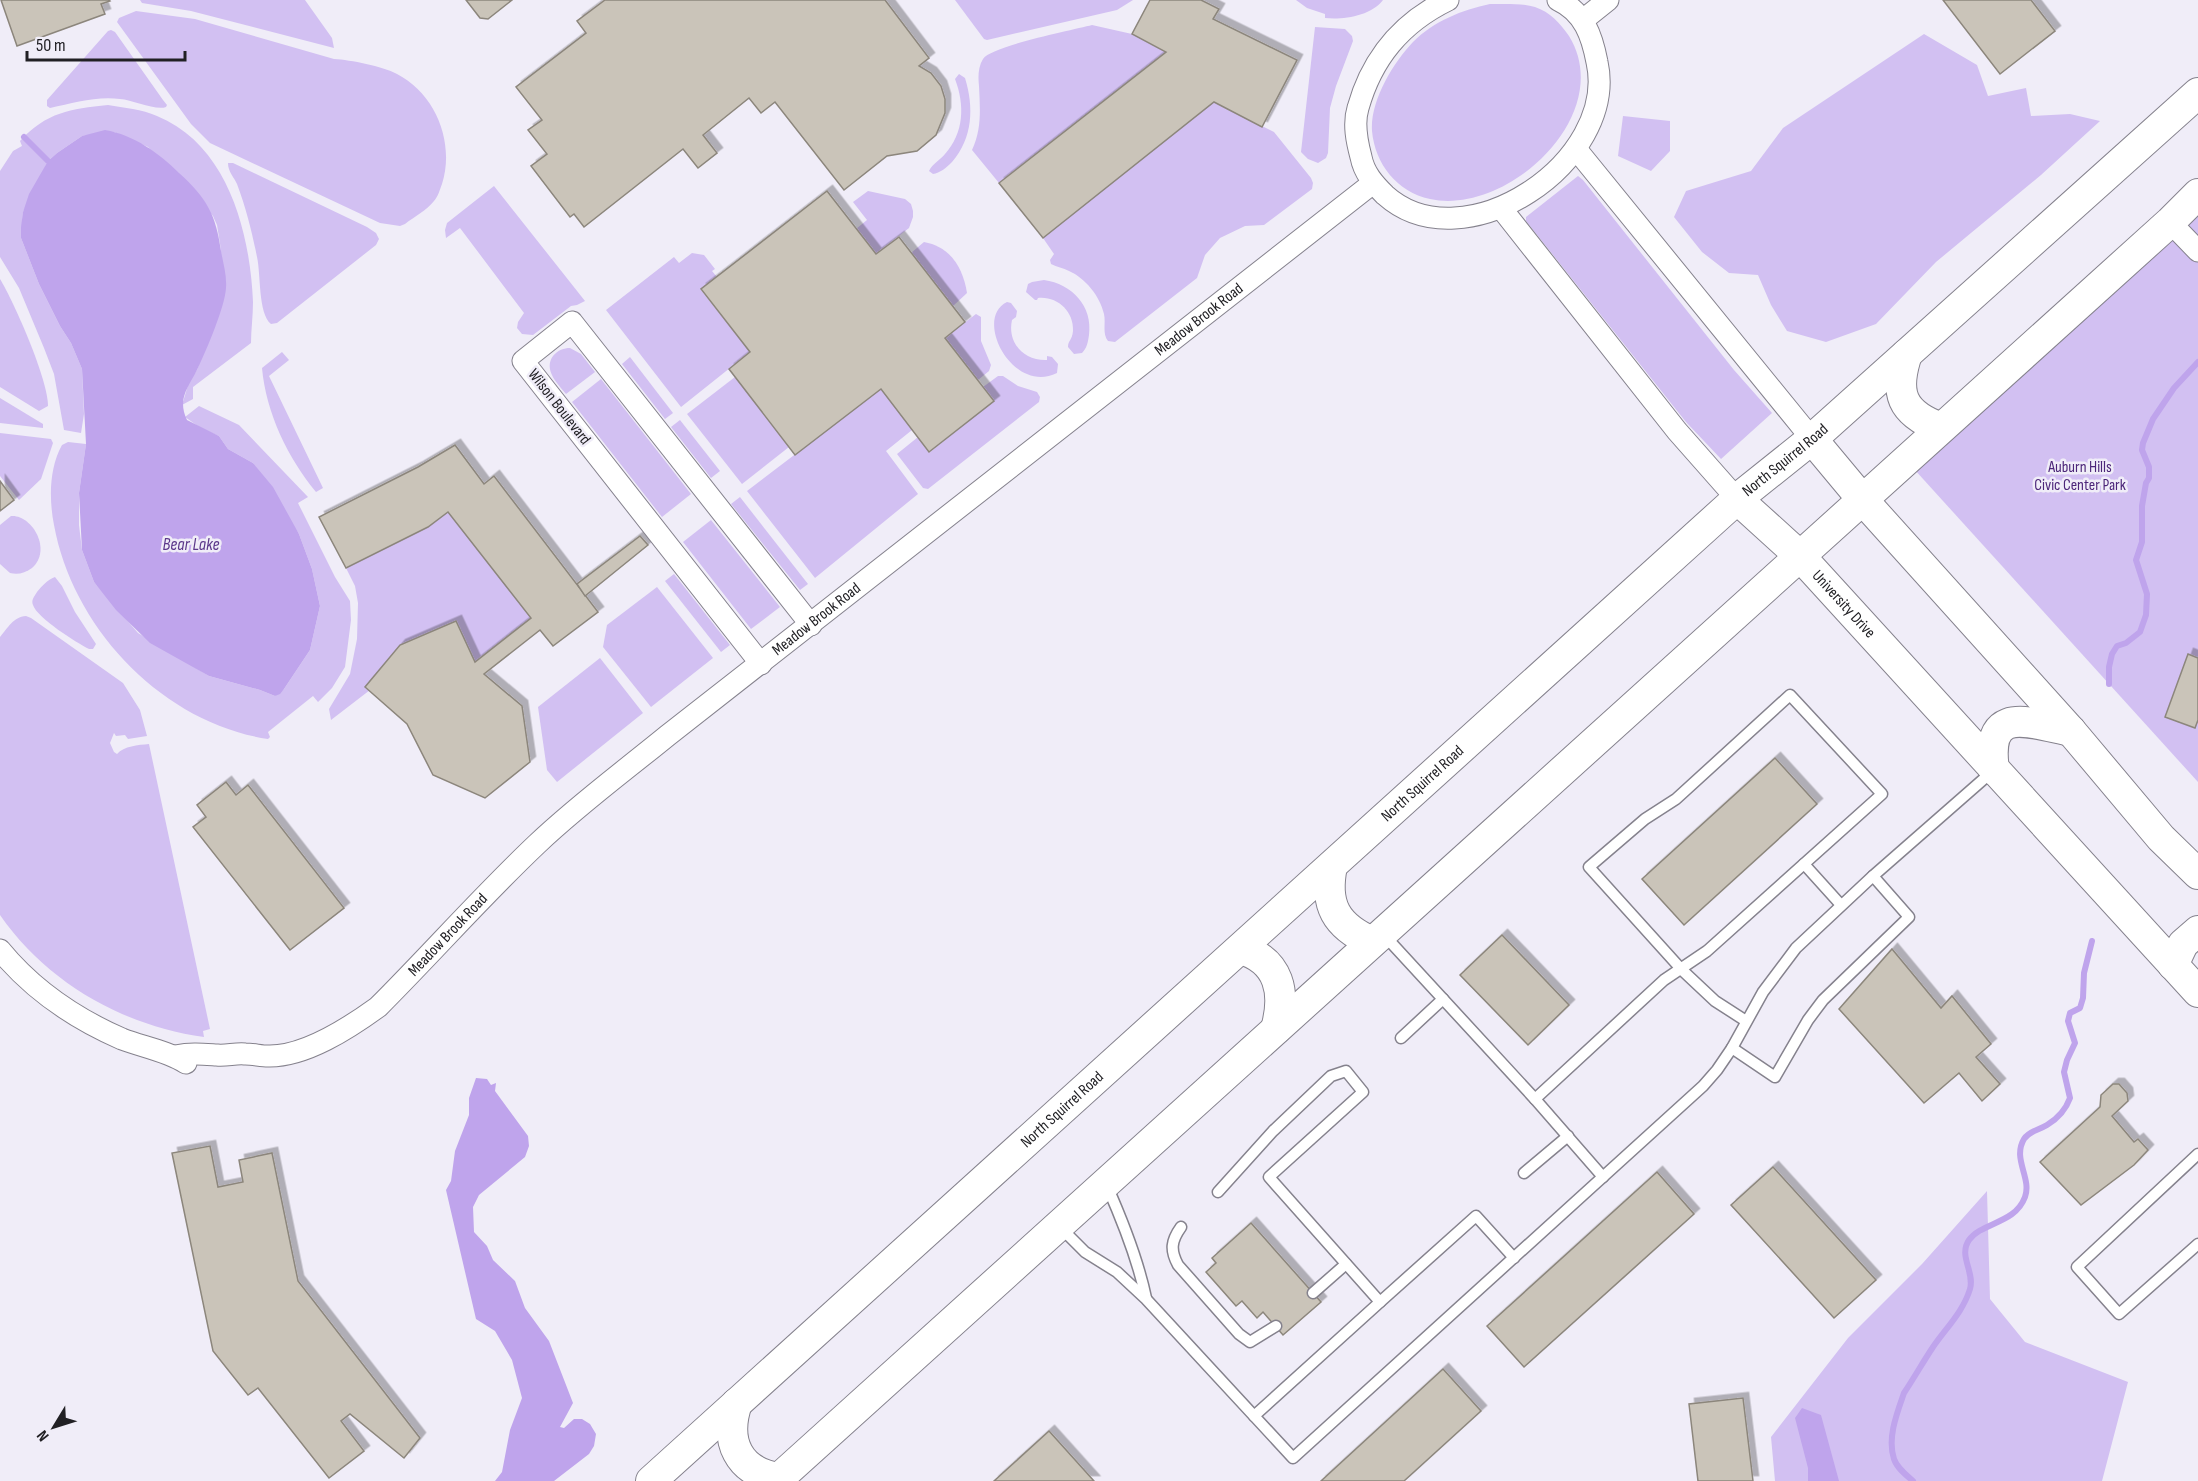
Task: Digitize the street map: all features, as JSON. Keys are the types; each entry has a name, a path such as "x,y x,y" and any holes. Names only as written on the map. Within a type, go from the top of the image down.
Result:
{"main road":[{"name":"North Squirrel Road","path":"651,1481 1737,499 1812,439 2198,93"},
{"path":"737,1403 731,1420 731,1435 736,1449 744,1462 753,1470 778,1480 2170,222 2198,194"},
{"path":"1907,354 1899,382 1902,396 1917,416 1941,428"},
{"path":"1812,439 1862,499 2071,731 2161,838 2198,874"},
{"name":"University Drive","path":"1737,499 1800,556 2198,992"},
{"path":"1994,770 1992,748 1994,739 1999,729 2008,723 2027,722 2071,731"},
{"path":"1332,866 1329,895 1333,910 1340,922 1350,931 1377,937"},
{"path":"2173,965 2183,944 2198,932"},
{"path":"1241,948 1261,958 1275,974 1281,1002 1276,1029"}],"street":[{"path":"1448,0 1433,7 1412,23 1392,42 1376,63 1364,87 1357,113 1356,139 1363,166 1373,183 1393,201 1418,213 1443,217 1471,215 1501,208 1521,198 1543,183 1576,149 1591,119 1598,93 1599,69 1594,46 1583,20 1557,0"},
{"path":"1583,20 1608,0"},
{"path":"1576,149 1812,439"},
{"name":"Meadow Brook Road","path":"0,950 48,996 88,1022 122,1039 176,1056 193,1052 270,1057 324,1041 347,1029 378,1007 486,893 548,834 667,736 1373,183"},
{"name":"University Drive","path":"1501,208 1677,431 1737,499"},
{"path":"2170,222 2198,251"},
{"name":"Wilson Boulevard","path":"761,664 523,361 572,322 811,625"}],"lane":[{"path":"1535,1099 1656,987 1682,970 1707,951 1882,794 1790,695 1676,798 1645,819 1589,867 1682,970 1715,1001 1746,1021"},
{"path":"1058,1225 1085,1252 1117,1272 1146,1299 1293,1458 1703,1086 1732,1048 1763,992 1796,948 1873,876 1994,770"},
{"path":"1804,864 1841,905"},
{"path":"1732,1048 1775,1077 1808,1020 1823,1000 1909,917 1873,876"},
{"path":"1377,937 1443,999 1603,1177"},
{"path":"1401,1038 1443,999"},
{"path":"1218,1192 1273,1131 1331,1076 1346,1071 1363,1092 1269,1177 1380,1302"},
{"path":"1524,1173 1568,1136"},
{"path":"2198,1154 2077,1267 2119,1314 2198,1244"},
{"path":"1106,1183 1141,1272 1146,1299"},
{"path":"1254,1416 1476,1216 1514,1258"},
{"path":"1180,1227 1172,1239 1172,1252 1178,1265 1239,1334 1250,1342 1275,1326"},
{"path":"1313,1293 1346,1263"}],"green space":[{"path":"140,0 305,0 332,38 334,48 191,11 142,3"},
{"path":"955,0 1133,0 1117,10 987,40"},
{"path":"1296,0 1383,0 1364,13 1348,17 1325,18 1325,14 1307,8"},
{"path":"1490,4 1518,4 1535,7 1558,22 1569,36 1580,66 1578,97 1567,126 1547,153 1521,175 1491,192 1460,200 1430,199 1418,195 1407,190 1390,175 1378,155 1372,131 1372,119 1379,95 1398,61 1421,35 1449,17"},
{"path":"136,11 195,19 334,59 383,68 397,74 411,83 432,107 444,136 445,168 437,197 428,207 405,224 400,226 380,223 210,143 191,124 117,22 119,18"},
{"path":"1092,25 1132,34 1166,52 999,183 972,150 979,126 979,76 983,59 989,54 1016,44"},
{"path":"1315,27 1345,29 1352,36 1353,41 1330,108 1328,153 1326,158 1318,163 1308,159 1301,152"},
{"path":"111,30 115,32 167,105 166,107 156,108 111,98 85,100 50,108 47,106 47,100"},
{"path":"1924,34 1977,65 1988,96 2026,88 2031,116 2070,114 2100,121 2041,175 1936,262 1876,324 1826,342 1787,331 1771,305 1758,275 1729,273 1702,252 1674,217 1686,191 1751,171 1783,128"},
{"path":"959,74 965,78 970,100 968,133 952,162 943,170 933,174 929,171 930,169 951,146 959,128 961,109 955,79"},
{"path":"1214,102 1274,132 1311,178 1312,189 1264,225 1245,226 1220,238 1205,255 1197,278 1115,342 1108,341 1104,314 1095,294 1075,274 1051,264 1050,260 1054,254 1043,238"},
{"path":"108,105 139,110 157,116 181,129 202,147 218,169 240,220 247,247 253,302 251,343 193,387 193,399 182,405 189,382 197,370 203,353 221,250 217,225 213,216 148,147 114,132 82,136 48,161 23,212 21,238 39,284 71,343 82,369 84,414 81,433 64,430 54,374 19,288 0,257 0,171 13,151 22,146 20,141 40,124 60,114 82,108"},
{"path":"1623,116 1670,121 1670,151 1651,171 1618,156"},
{"path":"228,163 233,163 367,227 376,233 379,239 376,245 277,323 271,324 262,303 257,257 249,220"},
{"path":"1578,176 1734,370 1772,413 1721,459 1686,422 1526,221 1526,217"},
{"path":"494,186 585,301 571,306 533,335 522,334 517,328 524,313 460,228 446,238 447,223"},
{"path":"868,191 905,199 911,204 913,211 909,228 876,254 856,229 867,220 853,202"},
{"name":"Auburn Hills Civic Center Park","path":"2198,200 2198,782 1914,469"},
{"path":"924,242 942,249 959,267 967,293 953,306 911,253"},
{"path":"692,253 704,255 715,269 712,271 717,277 701,290 750,352 681,407 606,310 674,257 679,263"},
{"path":"0,279 37,360 47,394 48,406 39,411 0,387"},
{"path":"1044,280 1063,286 1072,292 1084,306 1088,315 1089,335 1082,353 1074,354 1068,347 1073,324 1063,306 1045,298 1035,300 1026,292 1028,284"},
{"path":"1007,302 1011,303 1017,311 1011,328 1012,336 1019,349 1024,354 1039,360 1047,360 1047,356 1052,357 1058,364 1057,373 1041,377 1025,373 1012,364 1002,352 994,323 998,311"},
{"path":"976,314 981,317 981,341 991,365 989,371 978,380 945,338"},
{"path":"570,348 581,354 595,372 566,394 551,372 550,361 561,350"},
{"path":"282,352 289,360 269,376 323,488 316,492 288,450 268,402 262,368"},
{"path":"630,357 673,413 665,419 622,364"},
{"path":"998,376 1003,376 1018,386 1037,392 1040,397 1039,402 928,489 923,488 897,454 918,437 930,452 994,401 983,387"},
{"path":"735,377 789,447 742,484 687,414"},
{"path":"601,379 691,494 662,517 572,402"},
{"path":"881,389 912,430 886,451 918,494 815,578 747,491"},
{"path":"0,398 43,424 43,428 0,423"},
{"path":"199,406 239,425 308,497 298,503 335,577 350,601 351,620 345,667 332,688 318,702 313,696 268,732 270,737 268,739 229,729 193,713 159,692 129,665 102,634 81,600 64,563 54,525 51,484 58,454 62,445 68,442 86,444 79,493 79,525 82,550 94,582 138,633 209,676 275,696 284,689 310,650 320,606 312,569 299,534 253,463 228,449 219,436 202,429 185,417"},
{"path":"680,420 720,471 711,478 671,427"},
{"path":"0,433 51,439 53,443 41,479 19,500 0,476"},
{"path":"740,497 808,584 800,590 731,504"},
{"path":"448,512 531,618 475,662 456,621 400,645 366,686 370,690 331,720 329,709 350,674 357,639 358,603 355,586 346,568 428,527"},
{"path":"11,516 26,521 37,534 40,543 38,560 32,568 19,574 10,573 0,564 0,525"},
{"path":"711,520 780,607 751,629 683,542"},
{"path":"674,574 730,645 721,652 665,581"},
{"path":"55,577 96,644 93,649 83,646 58,630 42,617 33,605 37,592 47,581"},
{"path":"657,587 713,658 651,707 603,647 607,625"},
{"path":"26,616 123,683 140,710 147,736 128,739 125,735 116,736 114,733 110,743 117,754 136,745 149,744 210,1029 203,1031 204,1037 145,1023 90,997 64,981 40,961 0,915 0,637 14,621"},
{"path":"600,658 643,713 557,782 547,770 538,707"},
{"path":"1987,1191 1990,1299 2025,1342 2128,1382 2102,1481 1775,1481 1771,1437 1848,1338 1922,1264"}],"water":[{"name":"Bear Lake","path":"105,130 126,136 154,152 189,182 203,199 213,217 225,274 225,296 210,341 187,388 183,400 184,413 187,420 219,436 228,449 253,463 273,487 299,534 312,569 320,606 310,650 284,689 275,696 209,676 150,643 116,610 94,582 82,550 79,493 86,444 82,369 71,343 39,284 21,238 21,227 29,194 48,161 82,136"},
{"path":"476,1078 487,1079 491,1085 496,1083 495,1091 528,1136 529,1146 525,1157 479,1195 473,1207 474,1232 487,1246 493,1260 515,1281 525,1308 549,1341 573,1403 560,1427 564,1428 574,1419 582,1419 590,1424 596,1434 594,1446 589,1454 554,1481 495,1481 502,1472 510,1430 522,1398 512,1360 495,1331 476,1319 446,1190 451,1181 455,1151 469,1115 469,1098"},
{"path":"1802,1408 1821,1415 1839,1481 1808,1481 1808,1468 1795,1418"}],"building":[{"path":"1,0 110,1 101,4 105,14 17,46"},
{"path":"466,0 512,0 488,19 480,18"},
{"path":"605,0 885,0 929,58 919,66 931,73 941,86 945,99 945,113 936,135 917,151 887,156 844,190 775,102 761,113 749,98 703,135 717,153 698,168 683,149 584,227 574,214 570,217 531,166 547,154 528,130 542,120 516,87 586,33 577,21"},
{"path":"1150,0 1201,0 1219,9 1213,19 1297,60 1262,127 1214,102 1043,238 999,183 1166,52 1132,34"},
{"path":"1943,0 2031,0 2055,31 2000,74"},
{"path":"827,191 876,254 899,237 965,322 945,338 994,401 929,452 881,389 795,455 729,369 750,352 701,289"},
{"path":"455,445 484,484 494,476 598,612 553,646 540,630 484,674 522,706 530,762 485,798 433,775 407,724 365,687 400,645 456,621 475,662 531,618 448,512 428,527 346,568 319,517 418,467"},
{"path":"0,481 14,500 0,511"},
{"path":"640,536 648,545 585,596 577,584"},
{"path":"2188,654 2198,658 2198,720 2195,728 2165,717"},
{"path":"1775,758 1817,804 1684,925 1642,879"},
{"path":"226,782 236,795 248,785 344,908 290,950 193,827 206,817 197,805"},
{"path":"1502,935 1569,1005 1528,1045 1460,975"},
{"path":"1892,949 1941,1008 1952,996 1991,1044 1976,1057 2000,1084 1982,1101 1959,1073 1924,1103 1839,1009"},
{"path":"2113,1084 2119,1084 2127,1093 2128,1101 2112,1116 2134,1142 2138,1139 2148,1150 2134,1165 2081,1205 2040,1162 2100,1107 2101,1095"},
{"path":"210,1146 218,1187 243,1182 239,1160 272,1153 298,1281 420,1438 404,1458 350,1414 341,1421 364,1451 329,1478 258,1388 248,1395 213,1351 172,1153"},
{"path":"1773,1167 1876,1280 1834,1318 1731,1205"},
{"path":"1657,1172 1694,1214 1524,1367 1487,1326"},
{"path":"1251,1223 1321,1302 1283,1335 1263,1312 1257,1318 1242,1301 1236,1306 1206,1272 1216,1263 1212,1258"},
{"path":"1443,1369 1481,1411 1404,1481 1321,1481"},
{"path":"1743,1398 1753,1481 1698,1481 1689,1404"},
{"path":"1049,1431 1094,1481 994,1481"}],"waterway":[{"path":"24,137 48,161"},
{"path":"2109,684 2112,654 2117,646 2126,643 2140,632 2146,615 2147,594 2136,560 2142,542 2142,506 2149,478 2149,467 2142,450 2143,443 2153,419 2174,388 2198,362"},
{"path":"1913,1481 1897,1465 1892,1451 1892,1434 1898,1409 1904,1393 1967,1297 1971,1283 1965,1252 1969,1240 1982,1229 2014,1213 2025,1197 2026,1183 2020,1154 2024,1139 2054,1120 2064,1110 2070,1098 2064,1072 2075,1043 2068,1021 2070,1013 2080,1008 2083,998 2084,973 2092,941"}]}
